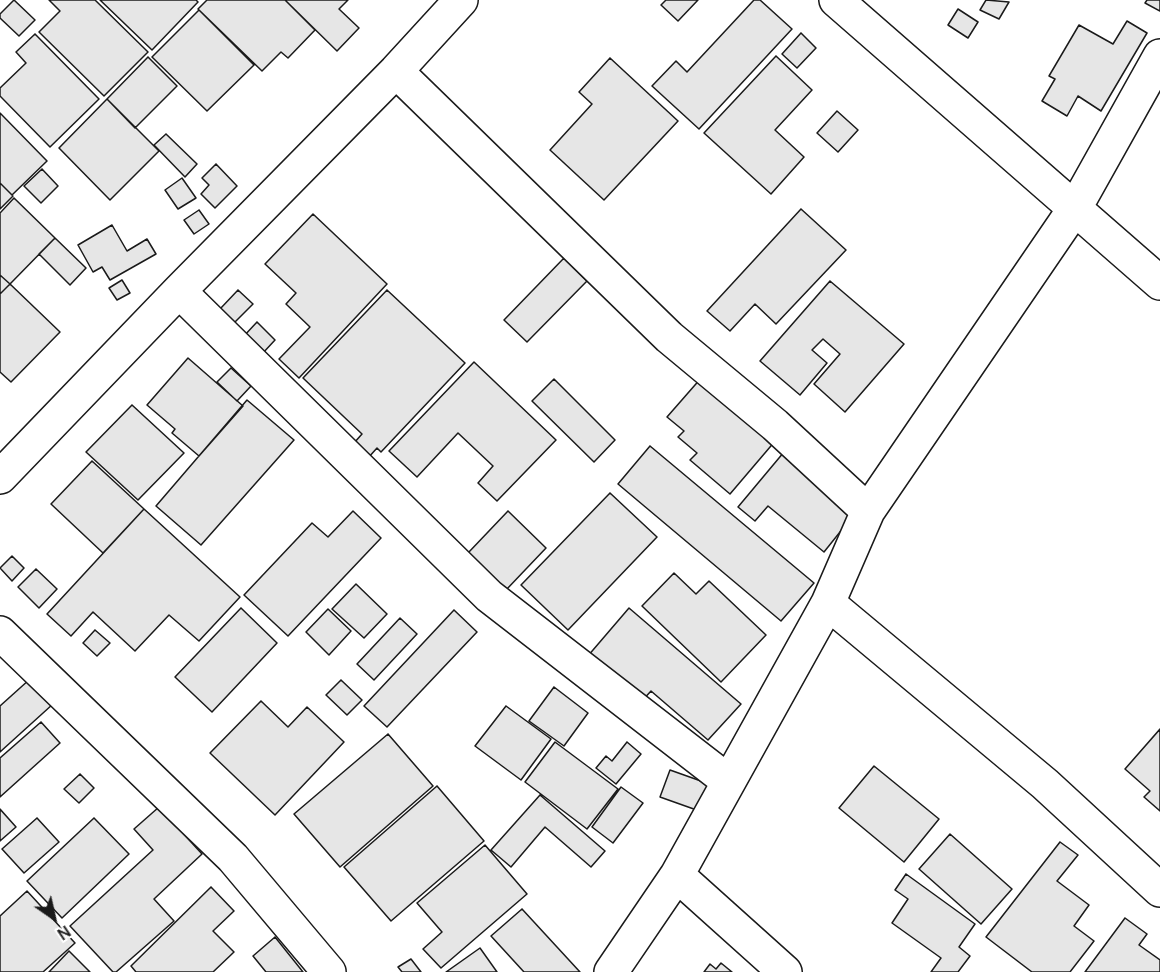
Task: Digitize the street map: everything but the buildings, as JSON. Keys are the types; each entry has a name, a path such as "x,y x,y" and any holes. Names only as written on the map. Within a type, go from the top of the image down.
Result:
{"street":[{"path":"0,477 396,71 461,0"},
{"path":"836,0 1160,283"},
{"path":"611,972 677,875 828,603 868,511 1075,208 1160,56"},
{"path":"396,71 669,337 775,425 868,511"},
{"path":"179,291 489,596 728,781"},
{"path":"828,603 1045,784 1160,890"},
{"path":"0,633 233,858 329,972"},
{"path":"677,875 785,972"}]}
